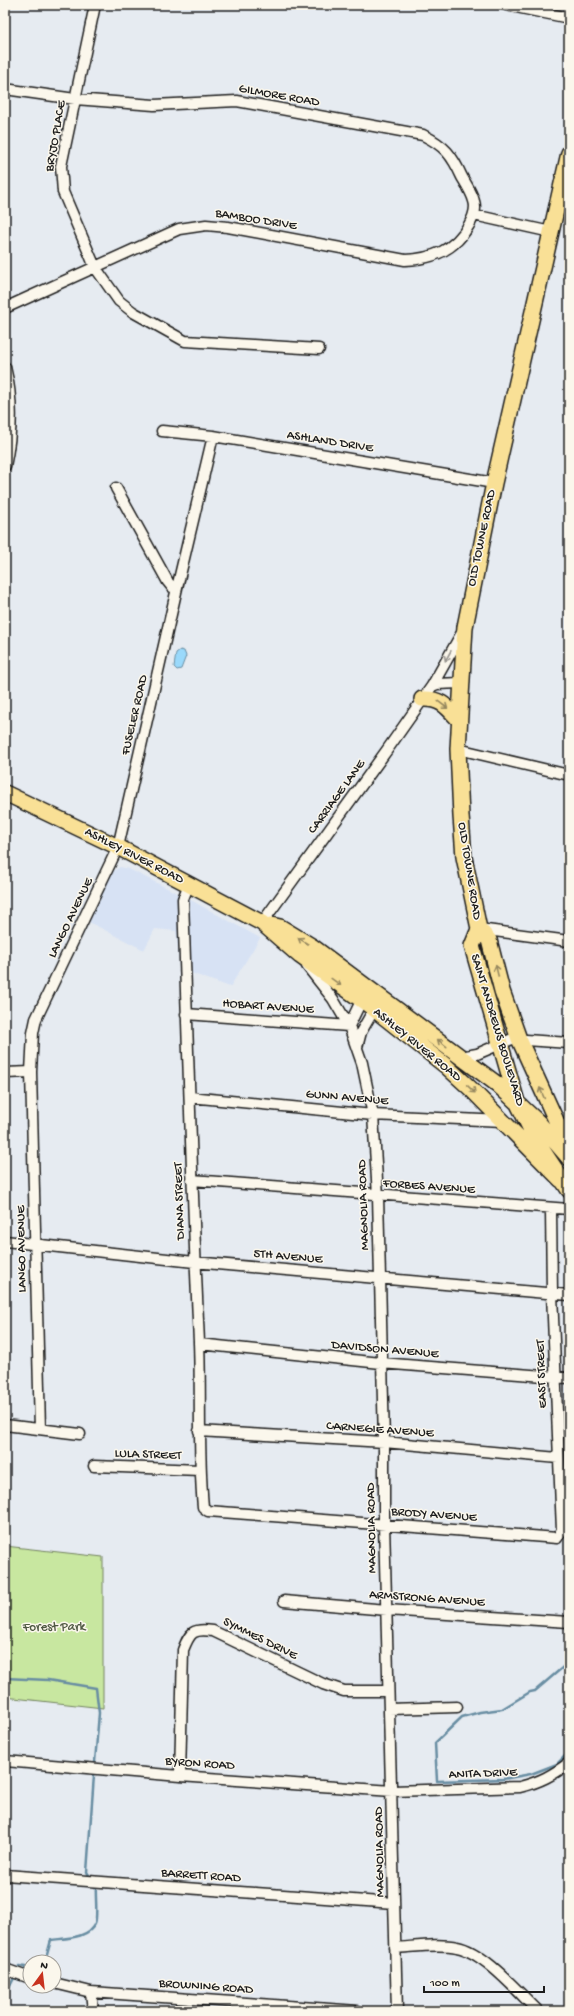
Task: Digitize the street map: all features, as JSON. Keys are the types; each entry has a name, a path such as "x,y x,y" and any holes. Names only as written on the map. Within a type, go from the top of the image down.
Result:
{"main road":[{"name":"OLD TOWNE ROAD","path":"479,930 464,857 458,749 460,683 465,627 494,483 569,153"},
{"path":"422,699 433,698 443,703 459,720"},
{"name":"ASHLEY RIVER ROAD","path":"5,793 118,847 262,923 280,927 313,947 365,994 460,1057 497,1084 538,1122 569,1158"},
{"name":"SAINT ANDREWS BOULEVARD","path":"565,1185 537,1142 517,1102 472,946 479,930 489,940 502,990 519,1039 564,1129 569,1149"},
{"name":"ASHLEY RIVER ROAD","path":"378,1003 503,1121 565,1185"}],"street":[{"name":"BRYJO PLACE","path":"95,5 61,166 63,192 95,267 119,301 133,312 185,341 319,349"},
{"path":"506,5 569,18"},
{"name":"GILMORE ROAD","path":"5,89 75,99 154,105 237,101 423,135 437,142 452,156 475,202 474,215"},
{"path":"474,215 551,232"},
{"name":"BAMBOO DRIVE","path":"5,308 179,229 206,225 228,227 405,260 422,259 442,253 454,245 465,232 474,215"},
{"path":"5,367 11,414 9,447 5,466"},
{"name":"ASHLAND DRIVE","path":"162,431 213,436 494,483"},
{"name":"FUSELER ROAD","path":"118,847 176,588 213,436"},
{"path":"116,488 168,582 172,587 176,588"},
{"name":"CARRIAGE LANE","path":"262,923 432,686 465,627"},
{"path":"432,686 437,684 460,683"},
{"path":"458,749 569,775"},
{"name":"LANGO AVENUE","path":"40,1429 31,1072 33,1033 36,1019 118,847"},
{"name":"DIANA STREET","path":"188,884 183,899 194,1262 199,1344 200,1470 203,1507 214,1513"},
{"name":"MAGNOLIA ROAD","path":"262,923 312,971 334,1000 349,1026 362,1063 372,1114 378,1196 384,1442 384,1524 397,2011"},
{"path":"479,930 569,941"},
{"path":"349,1026 365,994"},
{"path":"357,1047 361,1032 378,1003"},
{"name":"HOBART AVENUE","path":"186,1014 349,1026"},
{"path":"460,1057 477,1054 512,1039 569,1043"},
{"path":"5,1073 31,1072"},
{"name":"GUNN AVENUE","path":"190,1097 372,1114 503,1121"},
{"name":"FORBES AVENUE","path":"192,1180 378,1196 551,1209 569,1209"},
{"name":"EAST STREET","path":"551,1209 552,1294 562,1530 557,1538"},
{"name":"5TH AVENUE","path":"5,1241 194,1262 569,1295"},
{"name":"DAVIDSON AVENUE","path":"199,1344 381,1363 569,1378"},
{"path":"5,1425 80,1434"},
{"name":"CARNEGIE AVENUE","path":"199,1431 384,1442 558,1458"},
{"name":"LULA STREET","path":"94,1466 200,1470"},
{"name":"BRODY AVENUE","path":"214,1513 384,1524 557,1538"},
{"name":"ARMSTRONG AVENUE","path":"284,1601 387,1610 569,1622"},
{"name":"SYMMES DRIVE","path":"180,1776 183,1650 188,1637 193,1631 203,1629 213,1630 323,1684 344,1691 388,1691"},
{"path":"389,1709 457,1707"},
{"name":"BYRON ROAD","path":"5,1761 180,1776 392,1791"},
{"name":"ANITA DRIVE","path":"392,1791 520,1787 536,1783 552,1776 569,1763"},
{"name":"BARRETT ROAD","path":"5,1875 394,1903"},
{"path":"396,1948 456,1946 468,1950 485,1960 538,2011"},
{"path":"5,1969 22,1975"},
{"name":"BROWNING ROAD","path":"62,1985 91,1992 311,2009 358,2011"},
{"path":"91,1992 93,2011"}],"shaded area":[{"path":"120,867 129,869 187,898 260,938 230,987 180,969 176,931 155,929 144,950 87,921 112,872"}],"green space":[{"name":"Forest Park","path":"5,1546 103,1557 103,1708 5,1697"}],"water":[{"path":"180,650 184,651 186,656 181,669 177,670 174,667 176,653"}],"waterway":[{"path":"569,1662 535,1691 530,1692 502,1709 480,1712 462,1717 435,1743 437,1781 503,1779 531,1774 557,1764 569,1752"},
{"path":"5,1678 48,1680 96,1688 99,1713 95,1762"},
{"path":"89,1875 87,1872 94,1775"},
{"path":"47,1954 51,1940 76,1937 88,1932 92,1928 96,1920 96,1886"},
{"path":"5,1996 14,1978 21,1980"}]}
